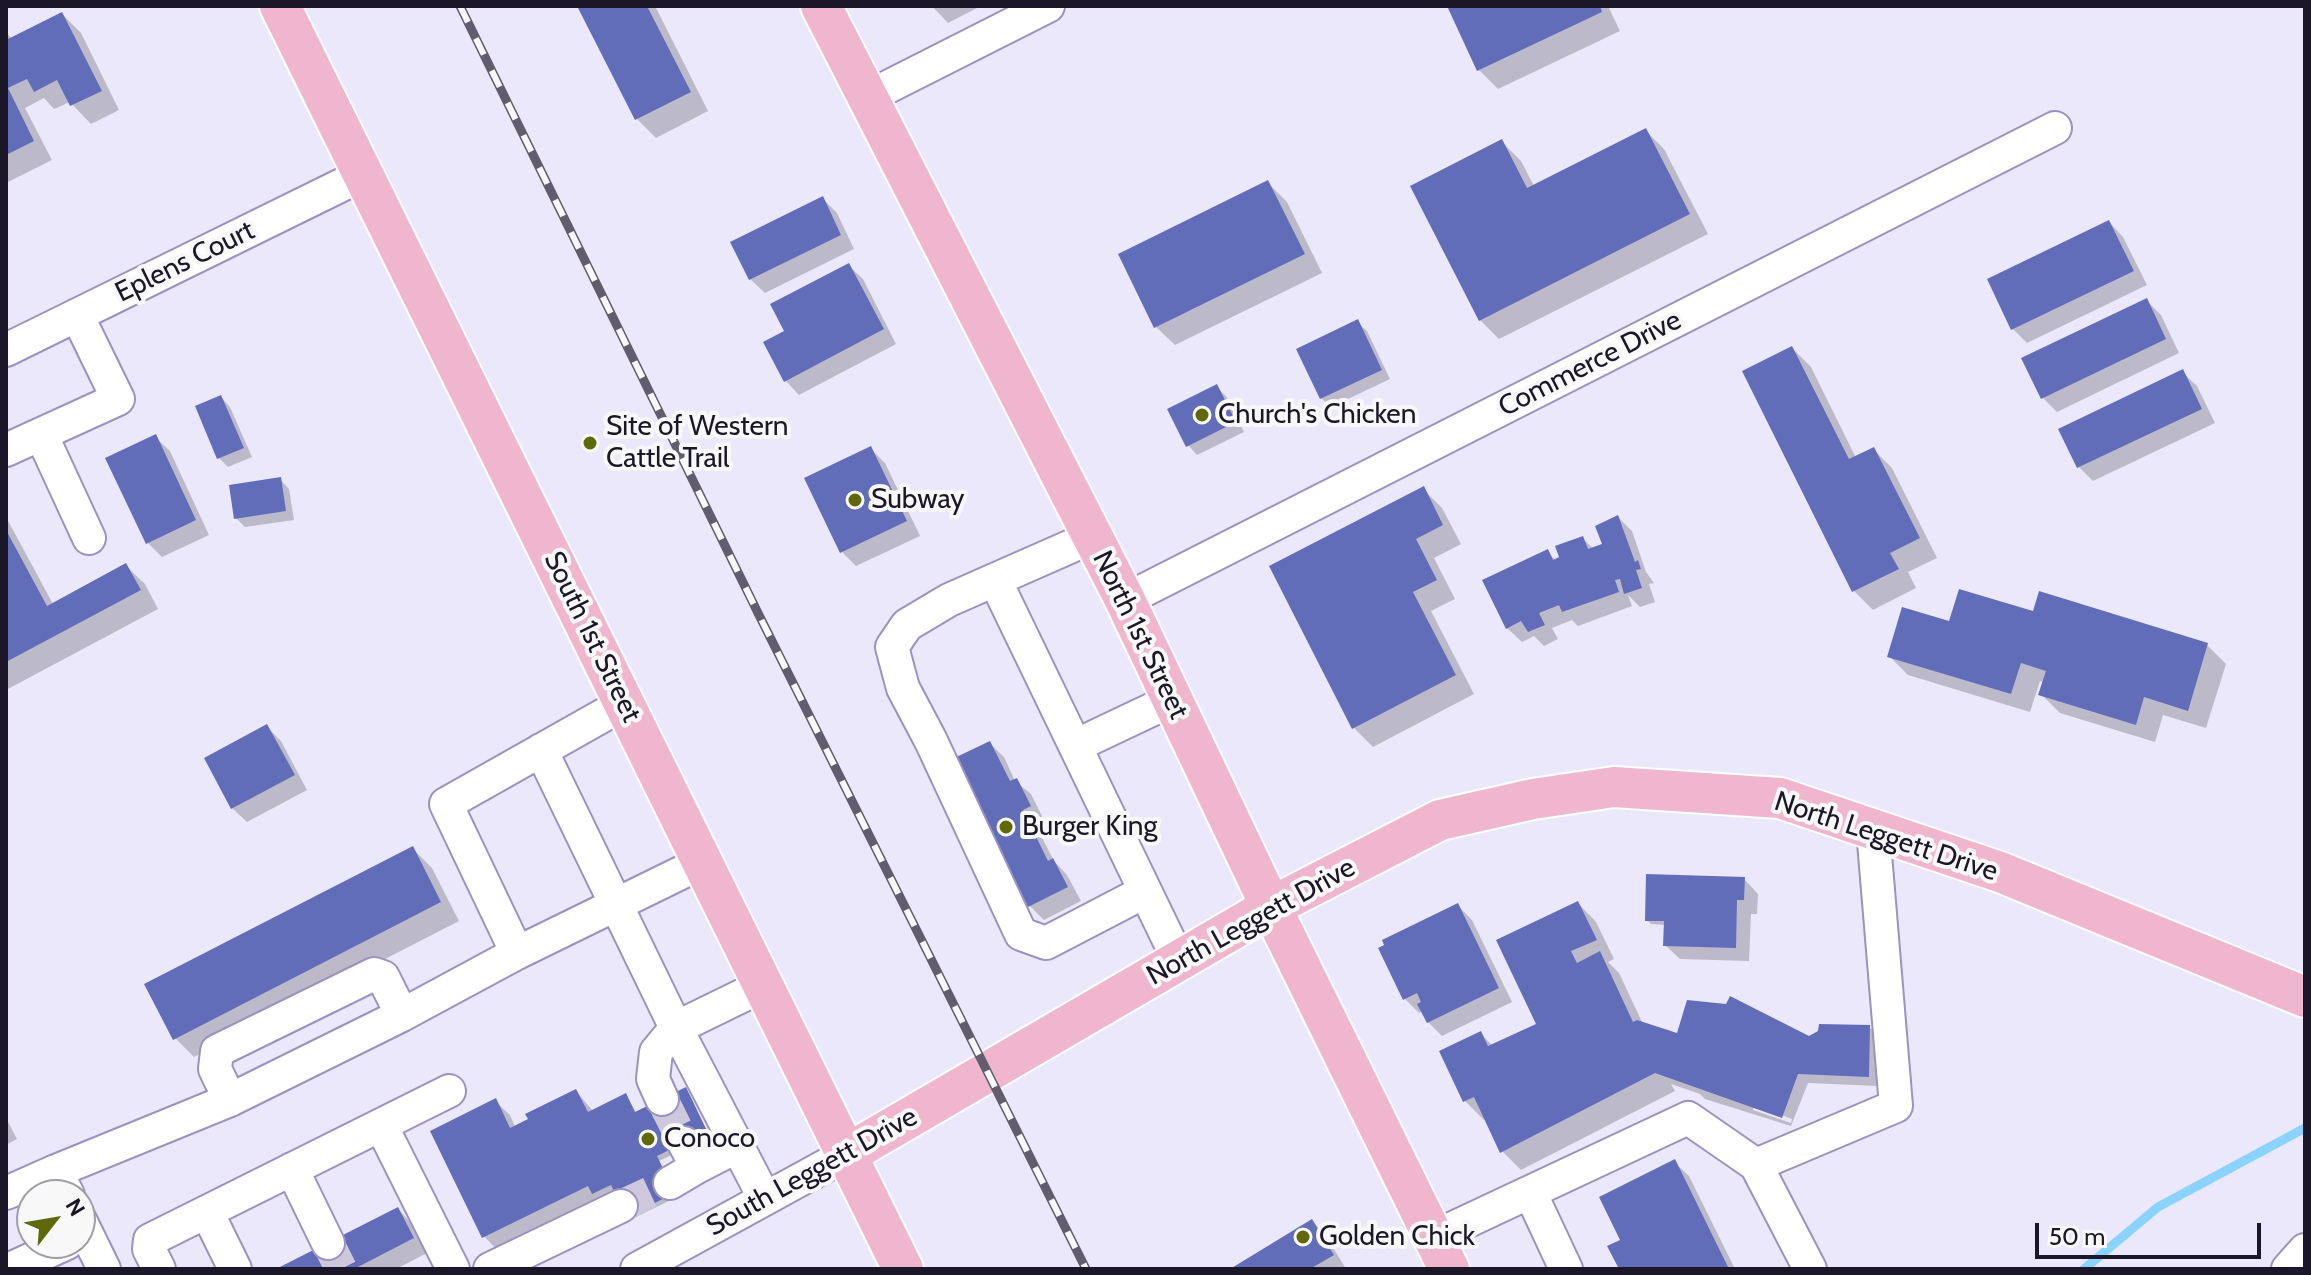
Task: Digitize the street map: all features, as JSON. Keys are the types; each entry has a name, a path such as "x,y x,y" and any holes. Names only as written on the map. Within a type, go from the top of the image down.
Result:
{"main road":[{"name":"South 1st Street","path":"280,6 764,985 900,1268"},
{"name":"North 1st Street","path":"821,6 1125,600 1271,907 1442,1253"},
{"name":"North Leggett Drive","path":"988,1074 1271,907 1440,820 1533,799 1614,787 1780,798 2000,872 2304,997"},
{"name":"South Leggett Drive","path":"847,1154 988,1074"}],"street":[{"path":"866,98 1048,6"},
{"name":"Commerce Drive","path":"1125,600 2055,128"},
{"name":"Eplens Court","path":"6,350 364,174"},
{"path":"6,450 118,399 77,315"},
{"path":"41,434 89,538"},
{"path":"1092,537 949,600 907,625 892,647 903,688 1021,934 1046,943 1144,892"},
{"path":"995,580 1179,961"},
{"path":"1075,746 1172,700"},
{"path":"517,953 446,804 625,703"},
{"path":"541,750 676,1028 765,1199"},
{"path":"1756,1165 1896,1106 1873,830"},
{"path":"70,1179 703,862"},
{"path":"230,1100 215,1069 217,1051 374,974 383,977 402,1015"},
{"path":"662,1099 653,1079 656,1052 676,1028 764,985"},
{"path":"159,1269 149,1249 150,1240 449,1091"},
{"path":"1442,1253 1530,1192 1688,1118 1756,1165 1810,1269"},
{"path":"381,1125 453,1269"},
{"path":"683,1164 736,1147"},
{"name":"South Leggett Drive","path":"647,1267 847,1154"},
{"path":"292,1169 328,1243"},
{"path":"1530,1192 1566,1269"},
{"path":"490,1269 621,1206"},
{"path":"207,1212 235,1269"},
{"path":"2288,1269 2305,1250"},
{"path":"10,1269 30,1259"}],"building":[{"path":"577,6 647,6 691,92 635,120"},
{"path":"1447,6 1600,6 1602,12 1477,71"},
{"path":"62,12 102,91 70,106 57,80 34,92 27,79 8,88 34,141 6,155 6,40"},
{"path":"1646,128 1690,214 1479,321 1410,186 1502,139 1527,188"},
{"path":"1268,180 1305,254 1154,328 1118,254"},
{"path":"823,196 841,235 749,280 730,242"},
{"path":"2109,220 2134,271 2011,330 1987,279"},
{"path":"849,263 884,329 784,382 763,342 784,331 770,304"},
{"path":"2147,298 2166,339 2041,399 2021,358"},
{"path":"1358,319 1382,370 1320,399 1296,349"},
{"path":"1792,346 1849,459 1874,447 1920,538 1890,553 1899,569 1852,592 1742,371"},
{"path":"2183,369 2202,409 2077,468 2058,429"},
{"name":"Church's Chicken","path":"1217,384 1236,422 1186,447 1167,409"},
{"path":"221,395 244,448 217,459 195,406"},
{"path":"156,434 196,520 146,544 105,458"},
{"name":"Subway","path":"871,446 907,521 840,553 804,478"},
{"path":"281,477 286,511 234,519 229,485"},
{"path":"1424,486 1443,525 1416,539 1437,580 1413,592 1456,675 1352,729 1269,566"},
{"path":"1618,515 1635,562 1638,560 1641,569 1636,570 1642,588 1624,594 1620,579 1615,580 1619,592 1562,612 1559,605 1539,613 1545,625 1528,632 1521,621 1506,629 1482,580 1548,549 1553,560 1559,557 1555,546 1583,536 1588,549 1602,544 1595,526"},
{"path":"6,530 47,606 126,563 141,590 6,662"},
{"path":"1959,589 2033,611 2039,591 2208,643 2188,711 2144,697 2136,725 2038,695 2046,671 2021,663 2011,694 1887,657 1902,607 1949,621"},
{"path":"267,724 295,775 231,809 204,758"},
{"name":"Burger King","path":"990,741 1010,781 1017,778 1031,806 1023,810 1048,861 1053,858 1068,887 1028,907 997,844 948,761"},
{"path":"413,846 441,902 173,1040 144,984"},
{"path":"1646,874 1745,877 1744,900 1737,900 1736,948 1663,946 1664,921 1645,921"},
{"path":"1578,901 1597,940 1571,951 1577,963 1600,951 1633,1022 1637,1020 1677,1033 1687,1000 1726,1004 1730,996 1809,1036 1818,1031 1819,1024 1870,1025 1869,1077 1798,1074 1782,1118 1655,1073 1500,1153 1474,1097 1463,1102 1439,1051 1481,1031 1488,1046 1536,1024 1496,940"},
{"path":"1458,903 1499,988 1427,1023 1417,1004 1421,1002 1417,993 1403,1000 1378,948 1384,945 1382,940"},
{"path":"686,1087 707,1131 657,1156 675,1193 626,1217 611,1185 592,1194 588,1186 482,1238 430,1131 496,1098 510,1128 528,1119 525,1114 576,1089 588,1112 626,1093 635,1112"},
{"path":"1675,1159 1729,1269 1619,1269 1607,1246 1620,1240 1599,1197"},
{"path":"398,1207 414,1238 354,1269 276,1269"},
{"name":"Golden Chick","path":"1312,1219 1334,1255 1310,1269 1230,1269"}],"waterway":[{"path":"2084,1269 2158,1207 2305,1128"}],"tunnel":[{"path":"662,1099 684,1143"},
{"path":"621,1206 670,1183"},
{"path":"328,1243 341,1269"}],"railway":[{"path":"460,6 758,613 1086,1269"}],"place":[{"name":"Church's Chicken","path":"1202,415"},
{"name":"Site of Western Cattle Trail","path":"590,443"},
{"name":"Subway","path":"855,500"},
{"name":"Burger King","path":"1006,827"},
{"name":"Conoco","path":"648,1139"},
{"name":"Golden Chick","path":"1303,1237"}]}
